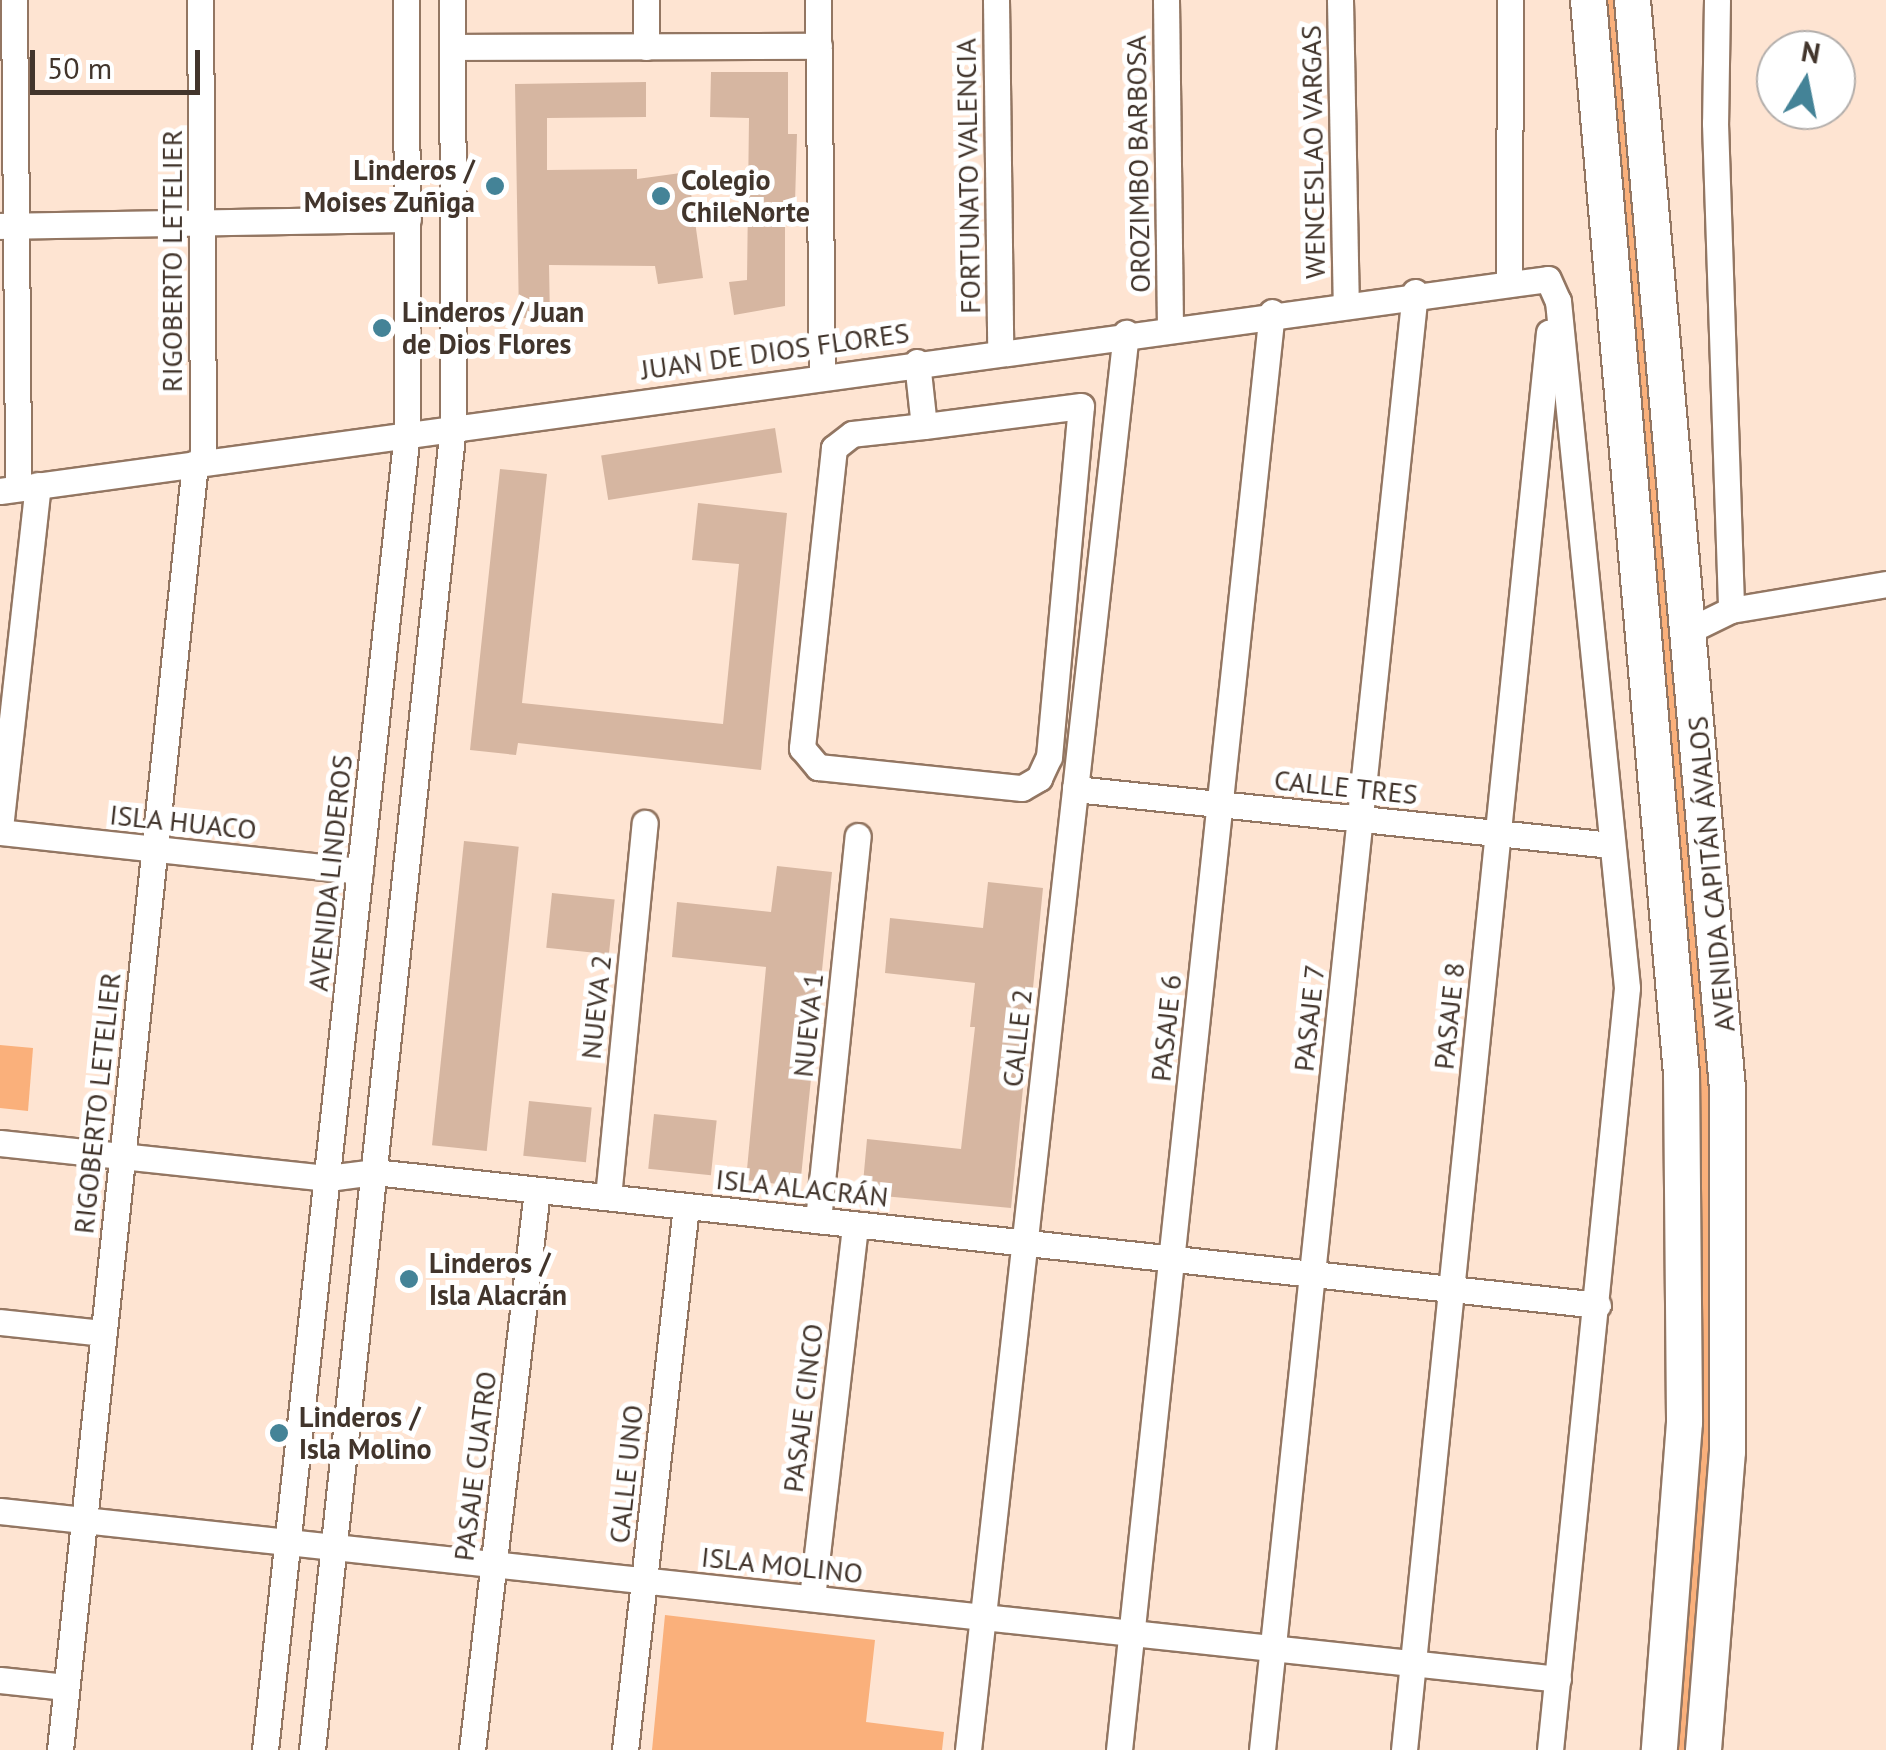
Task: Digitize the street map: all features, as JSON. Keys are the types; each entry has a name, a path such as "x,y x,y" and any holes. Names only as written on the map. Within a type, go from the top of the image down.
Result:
{"highway":[{"name":"AVENIDA CAPITÁN ÁVALOS","path":"1588,0 1682,1073 1684,1422 1659,1750"},
{"name":"AVENIDA CAPITÁN ÁVALOS","path":"1632,0 1724,1021 1730,1286 1727,1450 1702,1750"}],"street":[{"path":"0,830 19,488 8,226 14,0"},
{"name":"RIGOBERTO LETELIER","path":"60,1750 154,849 199,462 200,0"},
{"name":"AVENIDA LINDEROS","path":"265,1750 407,433 406,0"},
{"path":"312,1750 453,427 452,0"},
{"path":"646,0 646,47"},
{"path":"818,0 822,375"},
{"name":"FORTUNATO VALENCIA","path":"996,0 1000,350"},
{"name":"OROZIMBO BARBOSA","path":"1166,0 1170,326"},
{"name":"WENCESLAO VARGAS","path":"1340,0 1346,302"},
{"path":"1508,279 1510,0"},
{"path":"1718,0 1715,122 1732,610"},
{"path":"453,48 818,46"},
{"path":"8,226 408,219"},
{"name":"JUAN DE DIOS FLORES","path":"19,488 1508,279 1539,276 1554,288"},
{"path":"1550,1750 1626,1007 1554,288"},
{"name":"PASAJE 8","path":"1404,1750 1554,288"},
{"name":"PASAJE 7","path":"1262,1750 1414,292"},
{"name":"PASAJE 6","path":"1119,1750 1272,312"},
{"name":"CALLE 2","path":"968,1750 1126,333"},
{"path":"917,362 924,426"},
{"path":"1081,406 1049,757 1040,778 1022,788 818,767 802,748 834,448 852,434 924,426 1081,406"},
{"path":"1690,630 1732,610 1886,584"},
{"name":"CALLE TRES","path":"1075,789 1611,844"},
{"name":"NUEVA 2","path":"608,1197 645,822"},
{"name":"ISLA HUACO","path":"0,830 360,871"},
{"name":"NUEVA 1","path":"818,1220 858,836"},
{"name":"ISLA ALACRÁN","path":"0,1144 328,1178 374,1172 1598,1305"},
{"name":"PASAJE CUATRO","path":"472,1750 537,1190"},
{"name":"CALLE UNO","path":"625,1750 686,1206"},
{"name":"PASAJE CINCO","path":"812,1598 855,1224"},
{"path":"0,1322 103,1332"},
{"name":"ISLA MOLINO","path":"0,1512 1558,1678"},
{"path":"0,1680 66,1687"}],"shaded area":[{"path":"1599,0 1621,0 1708,968 1719,1352 1690,1750 1668,1750 1693,1425"},
{"path":"0,1045 33,1048 28,1111 0,1108"},
{"path":"665,1615 875,1640 866,1722 944,1732 942,1750 652,1750"}],"building":[{"path":"711,72 788,72 788,134 797,134 795,203 785,203 785,306 734,315 729,282 747,280 749,118 710,117"},
{"path":"646,82 646,117 547,118 547,170 637,169 637,179 688,172 703,278 658,284 655,266 549,265 550,318 519,318 515,84"},
{"path":"775,428 782,472 608,500 601,456"},
{"path":"500,469 547,474 522,703 723,724 739,564 692,560 698,503 787,513 761,770 518,743 516,755 470,750"},
{"path":"464,841 519,847 487,1151 432,1145"},
{"path":"777,866 832,872 800,1187 746,1180 766,967 672,957 677,902 771,912"},
{"path":"988,882 1043,888 1011,1208 862,1194 867,1139 961,1149 975,1027 970,1027 975,983 885,973 890,918 983,928"},
{"path":"552,893 615,900 609,954 546,948"},
{"path":"529,1101 592,1108 586,1162 523,1156"},
{"path":"654,1114 717,1121 711,1175 648,1169"}],"place":[{"name":"Linderos / Moises Zuñiga","path":"495,186"},
{"name":"Colegio ChileNorte","path":"661,196"},
{"name":"Linderos / Juan de Dios Flores","path":"382,328"},
{"name":"Linderos / Isla Alacrán","path":"409,1279"},
{"name":"Linderos / Isla Molino","path":"279,1433"}]}
